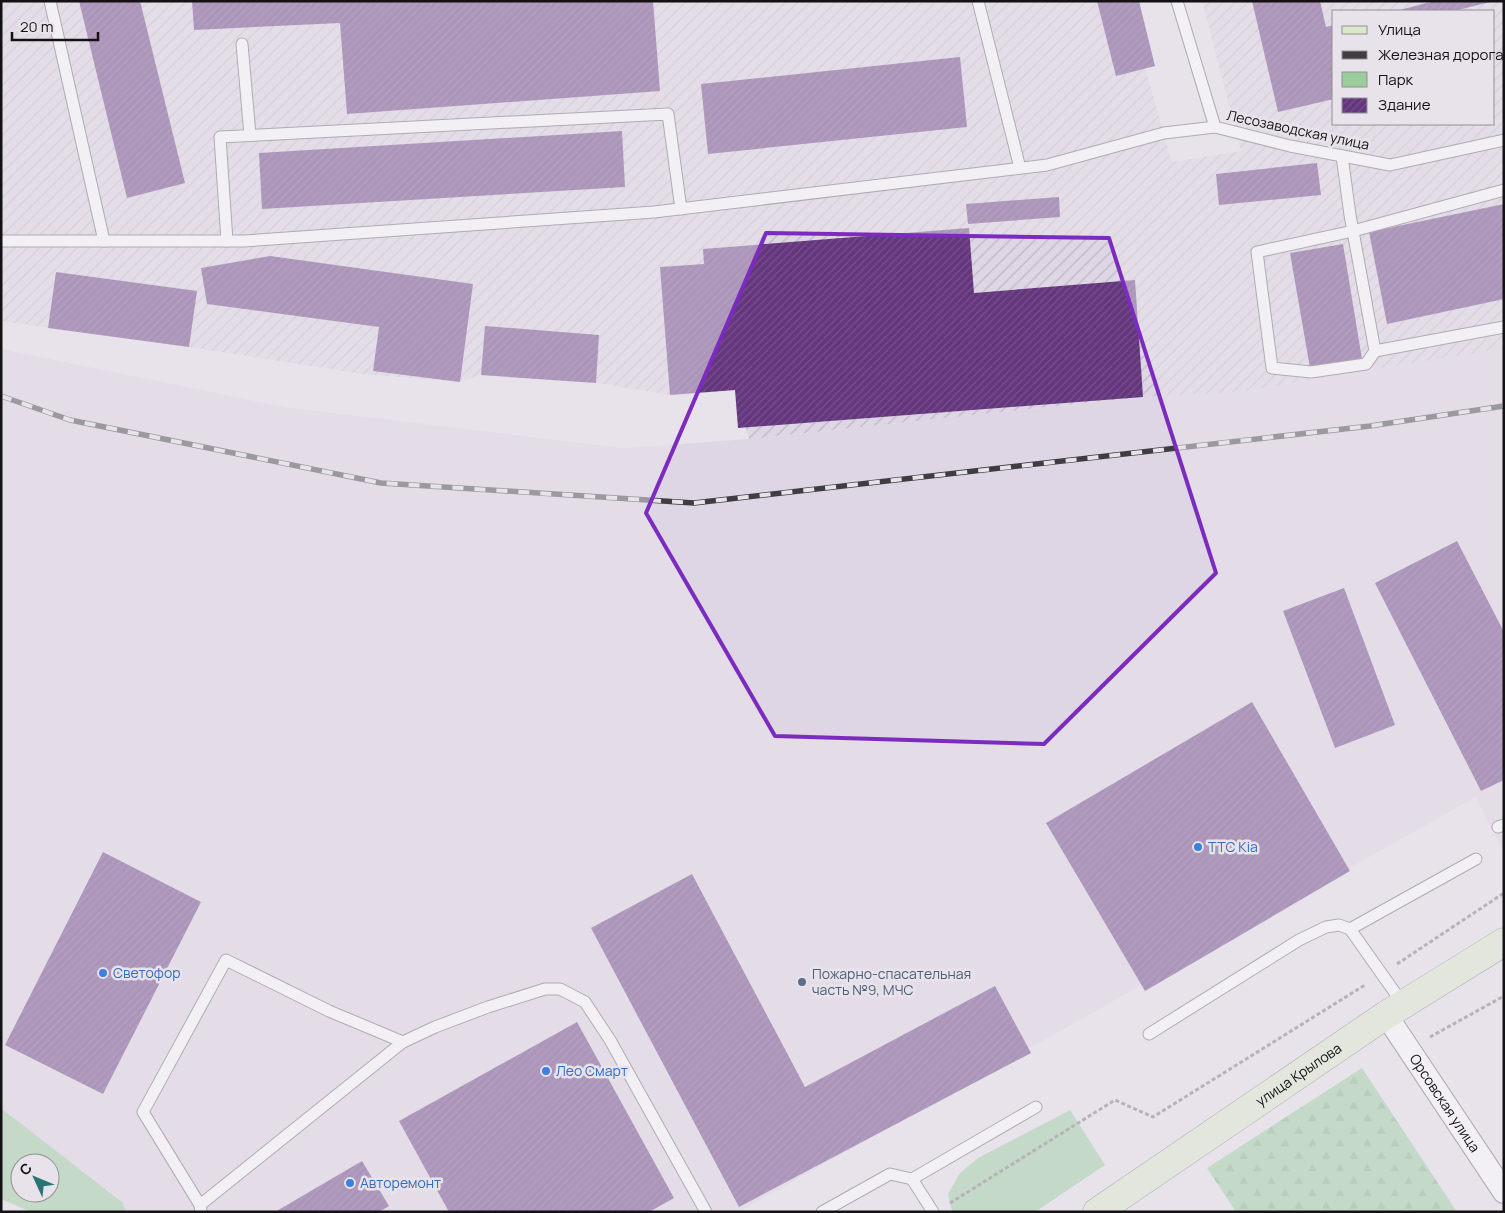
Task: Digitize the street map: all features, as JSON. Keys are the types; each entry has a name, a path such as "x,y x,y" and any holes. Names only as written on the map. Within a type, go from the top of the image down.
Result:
{"main road":[{"name":"улица Крылова","path":"1097,1212 1394,1010 1504,942"}],"street":[{"name":"Орсовская улица","path":"1394,1010 1408,1049 1504,1192"}],"lane":[{"path":"50,1 104,241"},
{"path":"978,1 1020,168"},
{"name":"Лесозаводская улица","path":"1177,1 1215,127 1290,146 1390,165 1504,140"},
{"path":"242,44 250,135"},
{"path":"226,241 220,137 668,114 681,209"},
{"path":"1,241 254,240 681,209 1047,165 1164,133 1215,127"},
{"path":"1342,156 1353,231 1375,351"},
{"path":"1504,190 1353,231 1257,252 1272,368 1311,372 1366,364 1375,351 1504,327"},
{"path":"1350,929 1476,859"},
{"path":"1149,1034 1299,940 1326,927 1339,925 1350,929 1382,974 1394,1010"},
{"path":"403,1042 329,1011 226,960 143,1112 201,1208 403,1042 435,1027 488,1007 545,989 560,989 585,1002 610,1040 706,1212"},
{"path":"822,1212 890,1174 912,1179 1036,1107"},
{"path":"912,1179 933,1212"}],"path":[{"path":"945,1207 1115,1100 1153,1117 1382,974 1504,893"},
{"path":"1408,1049 1504,996"}],"highlighted area":[{"path":"766,233 1109,238 1216,573 1044,744 775,736 646,513"}],"shaded area":[{"path":"1,1 1126,1 1172,162 1241,151 1202,1 1504,1 1504,348 1239,392 1143,397 749,439 735,390 670,395 596,383 481,375 460,382 362,374 189,347 1,321"},
{"path":"1504,347 1503,852 1476,797 739,1212 126,1212 123,1203 1,1108 1,349 285,407 624,448 749,439 1143,397 1239,392"}],"green space":[{"path":"1362,1068 1457,1212 1236,1212 1207,1168"},
{"path":"1,1108 59,1153 10,1153 10,1203 1,1199"},
{"path":"1070,1110 1105,1165 1035,1212 952,1212 948,1194 960,1173 978,1158"},
{"path":"60,1154 123,1203 126,1212 31,1212 10,1203 60,1203"}],"building":[{"path":"79,1 140,1 185,183 127,198"},
{"path":"192,1 653,1 660,91 347,114 340,23 194,30"},
{"path":"1097,1 1139,1 1155,66 1116,76"},
{"path":"1252,1 1320,1 1326,27 1332,26 1332,99 1278,112"},
{"path":"1434,1 1490,1 1458,10 1400,10"},
{"path":"960,57 967,127 708,154 701,84"},
{"path":"622,131 625,187 262,209 259,153"},
{"path":"1317,163 1321,195 1219,205 1216,174"},
{"path":"1059,197 1060,217 968,224 966,204"},
{"path":"1504,204 1504,299 1387,324 1369,232"},
{"path":"969,228 974,293 1135,280 1143,397 738,428 735,390 670,395 660,267 704,264 703,249"},
{"path":"1343,244 1362,359 1310,368 1290,253"},
{"path":"270,256 473,284 460,382 373,371 379,327 207,304 201,268"},
{"path":"56,272 197,291 189,347 48,328"},
{"path":"485,326 599,335 596,383 481,375"},
{"path":"1457,541 1504,632 1504,780 1481,791 1375,583"},
{"path":"1344,588 1395,725 1335,748 1283,611"},
{"name":"ТТС Kia","path":"1252,702 1350,871 1145,991 1046,823"},
{"name":"Светофор","path":"103,852 201,902 103,1094 5,1045"},
{"path":"692,874 805,1087 995,986 1031,1053 739,1207 591,928"},
{"name":"Лео Смарт","path":"577,1022 674,1198 649,1212 449,1212 399,1121"},
{"name":"Авторемонт","path":"362,1161 389,1206 379,1212 275,1212"}],"railway":[{"path":"1,396 70,420 381,483 694,503 1370,426 1504,406"}],"place":[{"name":"ТТС Kia","path":"1198,847"},
{"name":"Светофор","path":"103,973"},
{"name":"Пожарно-спасательная часть №9, МЧС","path":"802,982"},
{"name":"Лео Смарт","path":"546,1071"},
{"name":"Авторемонт","path":"350,1183"}]}
